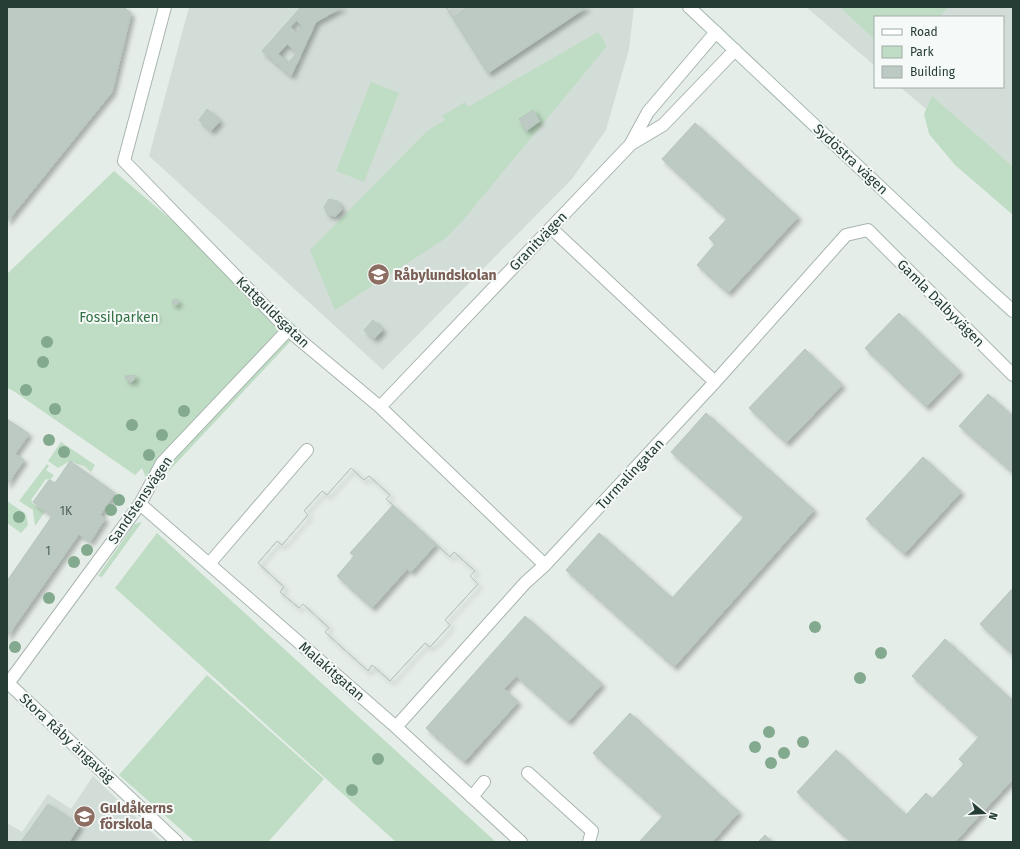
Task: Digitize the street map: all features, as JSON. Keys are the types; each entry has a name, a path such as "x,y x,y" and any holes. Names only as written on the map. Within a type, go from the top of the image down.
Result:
{"street":[{"name":"Kattguldsgatan","path":"165,7 124,161 288,330 380,407 545,565"},
{"name":"Sydöstra vägen","path":"689,7 1013,311"},
{"name":"Granitvägen","path":"380,407 630,145 648,112 716,32"},
{"name":"Granitvägen","path":"630,145 663,126 735,50"},
{"path":"551,228 715,382"},
{"name":"Turmalingatan","path":"396,727 525,583 545,565 715,382 846,235 868,230"},
{"name":"Gamla Dalbyvägen","path":"868,230 1013,375"},
{"name":"Sandstensvägen","path":"7,683 140,504 162,463 288,330"},
{"path":"209,564 307,450"},
{"name":"Malakitgatan","path":"140,504 396,727 521,842"},
{"name":"Stora Råby ängaväg","path":"7,683 177,842"},
{"path":"528,773 592,831 589,842"},
{"path":"472,797 484,782"}],"shaded area":[{"name":"Råbylundskolan","path":"189,7 634,7 629,49 606,130 572,179 383,370 149,156"},
{"path":"806,7 1013,7 1013,183 901,88 1004,88 1004,16 874,16 874,65"},
{"name":"Guldåkerns förskola","path":"93,776 162,842 7,842 7,823 22,832 48,794 71,809"}],"green space":[{"path":"840,7 948,7 940,16 874,16 874,39"},
{"path":"598,32 607,46 464,219 446,238 335,310 310,250 427,131 445,120 442,116 465,102 468,107"},
{"path":"371,82 399,93 364,182 336,171"},
{"path":"932,96 1013,167 1013,215 955,165 929,134 924,114"},
{"name":"Fossilparken","path":"114,171 301,330 151,490 142,468 135,475 7,388 7,273"},
{"path":"61,442 95,465 91,472 84,466 70,461 58,468 48,461"},
{"path":"47,464 49,466 46,470 54,475 50,480 46,479 31,500 33,502 32,503 45,512 35,526 33,510 19,501"},
{"path":"7,501 26,514 28,525 21,533 7,523"},
{"path":"142,522 102,577 98,576 133,526"},
{"path":"157,533 496,842 396,842 115,588"},
{"path":"207,675 324,779 268,842 195,842 119,775"}],"building":[{"path":"7,7 124,7 131,14 112,92 7,222"},
{"path":"301,7 343,7 316,22 291,76 262,51","holes":["296,20 302,26 296,32 290,27","287,44 297,53 288,63 278,54"]},
{"path":"446,7 587,7 488,73"},
{"path":"446,7 468,7 453,17"},
{"path":"207,109 220,121 211,131 199,120"},
{"path":"533,110 540,121 526,131 519,119"},
{"path":"695,123 798,217 728,293 697,265 715,244 709,238 727,219 662,159"},
{"path":"329,199 337,201 342,209 336,216 328,215 324,207"},
{"path":"175,299 178,302 175,305 172,302"},
{"path":"153,313 156,316 153,319 150,316"},
{"path":"899,313 960,372 926,407 865,348"},
{"path":"373,320 383,330 374,339 364,330"},
{"path":"805,349 842,385 786,443 749,408"},
{"path":"135,375 134,380 131,382 125,377 125,376"},
{"path":"988,394 1013,416 1013,473 959,426"},
{"path":"706,413 814,510 674,667 566,570 599,533 672,598 708,558 744,517 671,452"},
{"path":"7,419 29,434 15,454 24,460 7,485"},
{"path":"923,457 961,492 904,554 866,519"},
{"path":"70,461 115,493 100,515 105,519 90,542 79,534 7,637 7,581 52,516 33,502 48,481 50,480 55,483"},
{"path":"351,468 364,480 369,476 390,495 386,499 450,557 454,552 475,571 470,576 478,584 445,620 450,625 430,647 425,643 390,681 372,665 368,671 325,632 329,628 303,604 299,608 280,592 284,587 258,563 277,541 282,545 308,515 304,511 322,491 327,495"},
{"path":"351,468 364,480 369,476 390,495 386,499 393,505 350,553 354,556 337,576 372,608 407,569 411,572 436,544 450,557 454,552 475,571 470,576 478,584 445,620 450,625 430,647 425,643 390,681 372,665 368,671 325,632 329,628 303,604 299,608 280,592 284,587 258,563 277,541 282,545 308,515 304,511 322,491 327,495"},
{"path":"1013,588 1013,655 980,624"},
{"path":"525,616 602,684 568,722 516,676 504,689 518,702 464,762 426,728"},
{"path":"945,639 1013,701 1013,779 955,842 851,842 797,792 836,750 906,815 926,793 932,799 964,764 959,759 979,737 912,676"},
{"path":"630,713 739,812 712,842 639,842 663,816 593,753"},
{"path":"48,804 80,825 69,842 21,842"},
{"path":"765,835 772,842 758,842"}],"place":[{"name":"Råbylundskolan","path":"378,275"},
{"name":"Guldåkerns förskola","path":"84,816"}]}
